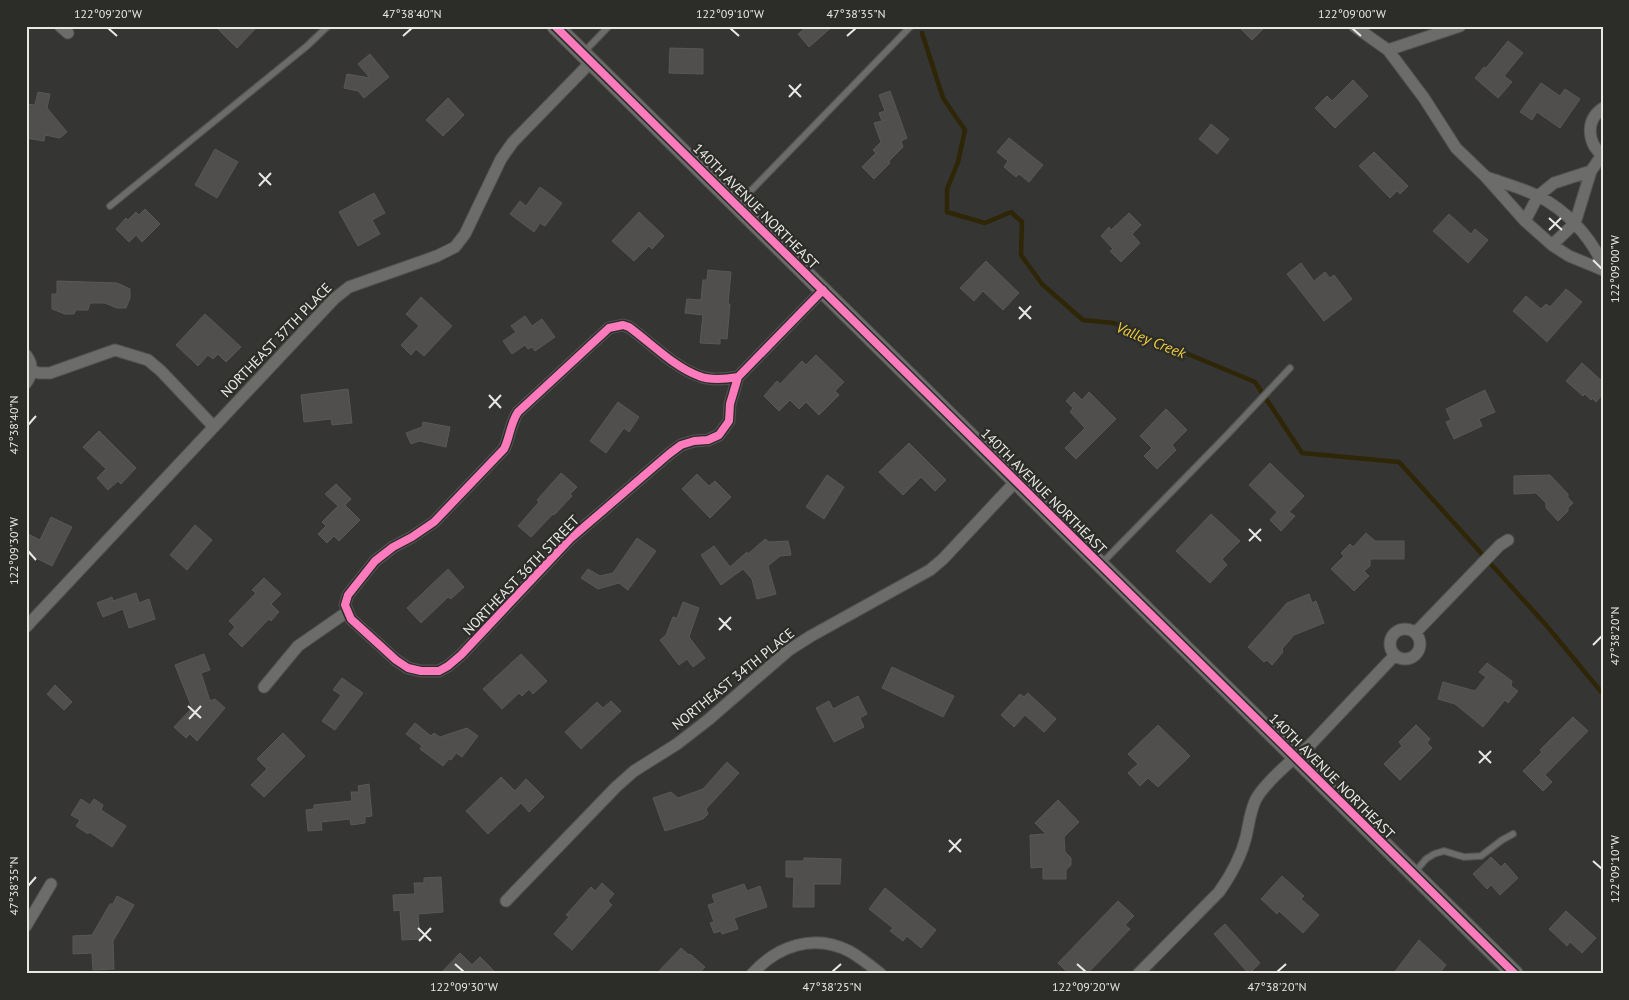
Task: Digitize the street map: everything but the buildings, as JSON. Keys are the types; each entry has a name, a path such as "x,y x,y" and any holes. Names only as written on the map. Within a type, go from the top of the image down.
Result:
{"street":[{"name":"140TH AVENUE NORTHEAST","path":"555,26 1515,974"},
{"path":"1354,26 1388,50 1424,98 1456,148 1485,176 1525,221 1569,256 1603,270"},
{"path":"1388,50 1460,26"},
{"name":"NORTHEAST 37TH PLACE","path":"26,627 334,299 349,287 437,256 455,247 465,234 502,159 513,142 587,58"},
{"path":"1552,244 1575,223 1591,171 1602,156 1592,144 1590,130 1594,115 1603,108"},
{"path":"1525,221 1538,196 1554,183 1591,171"},
{"path":"1485,176 1538,196 1575,223 1596,251 1603,266"},
{"name":"NORTHEAST 36TH STREET","path":"346,609 351,619 396,660 408,668 431,672 439,671 448,666 461,655 570,539 669,454 681,445 694,441 708,440 719,435 729,421 730,404 738,377 823,290"},
{"path":"264,686 298,646 346,609 348,595 375,561 393,547 434,522 504,449 518,412 609,328 623,325 629,326 673,360 700,376 726,379 738,377"},
{"path":"32,371 50,373 115,350 148,360 214,426"},
{"path":"26,354 32,371 26,383"},
{"name":"NORTHEAST 34TH PLACE","path":"506,901 616,787 634,771 677,744 708,720 789,650 930,570 943,559 1016,480"},
{"path":"1415,633 1500,545 1508,540"},
{"path":"1406,629 1415,633 1418,637 1420,648 1414,656 1404,659 1394,655 1390,646 1390,640 1396,632 1406,629"},
{"path":"1138,974 1219,892 1237,860 1246,839 1251,813 1256,800 1263,790 1294,757 1310,745 1394,655"},
{"path":"26,926 50,884"},
{"path":"752,974 772,956 788,947 803,943 821,942 836,945 850,952 881,974"}],"lane":[{"path":"110,206 307,46 328,26"},
{"path":"587,58 609,26"},
{"path":"737,205 911,26"},
{"path":"1101,565 1290,368"},
{"path":"1414,874 1426,859 1434,854 1444,852 1464,857 1481,856 1513,834"}],"waterway":[{"name":"Valley Creek","path":"922,33 943,98 965,130 958,162 947,189 947,212 985,223 1011,212 1022,222 1021,255 1042,284 1083,320 1114,323 1255,382 1302,453 1399,462 1546,625 1603,694"}],"cycle path":[{"path":"555,26 1515,974"},
{"path":"738,377 724,379 704,378 672,361 629,327 623,325 609,328 518,412 504,449 434,522 393,547 375,561 348,595 345,605 351,619 396,660 408,668 421,671 439,671 448,666 461,655 570,539 669,454 681,445 694,441 708,440 719,435 729,421 730,404 738,377 823,290"}]}
